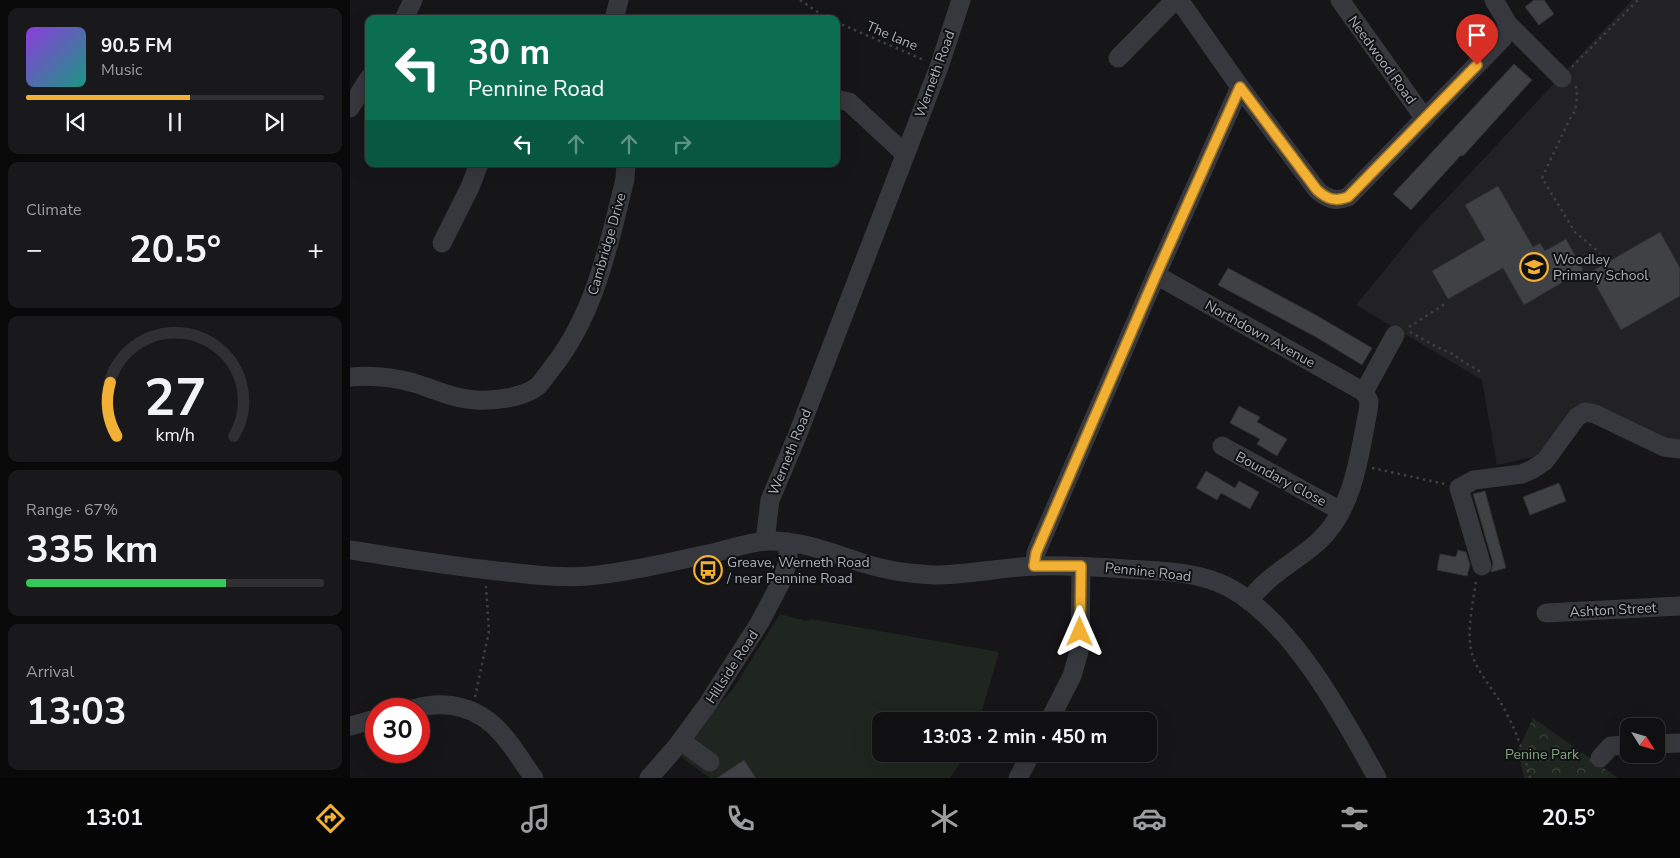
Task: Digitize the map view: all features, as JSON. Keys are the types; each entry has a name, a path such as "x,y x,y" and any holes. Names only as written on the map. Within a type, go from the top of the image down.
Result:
{"street":[{"path":"406,15 413,0"},
{"path":"615,15 619,0"},
{"name":"Werneth Road","path":"765,541 770,500 797,436 906,154 939,67 961,0"},
{"path":"1118,58 1175,0"},
{"path":"1180,0 1240,87 1317,190 1331,199 1340,200 1348,197 1425,120 1503,38 1508,24"},
{"name":"Needwood Road","path":"1340,0 1425,120"},
{"path":"1494,0 1508,24 1564,75"},
{"path":"350,108 365,84"},
{"path":"1034,566 1036,553 1041,541 1240,87"},
{"path":"840,100 849,102 906,154"},
{"path":"442,243 478,167"},
{"name":"Cambridge Drive","path":"350,377 375,375 414,384 440,394 476,400 515,398 537,386 574,337 594,293 626,179 626,167"},
{"name":"Northdown Avenue","path":"1156,275 1364,392"},
{"path":"1250,601 1266,581 1318,542 1331,528 1341,511 1351,491 1368,411 1369,401 1364,392 1401,332"},
{"path":"1482,566 1458,488 1474,480 1522,474 1534,469 1545,461 1577,417 1585,412 1596,414 1664,447 1680,449"},
{"name":"Boundary Close","path":"1222,446 1341,511"},
{"path":"350,550 486,570 546,576 590,575 638,569 765,541"},
{"name":"Pennine Road","path":"765,541 801,544 882,568 909,573 956,574 1034,566 1081,566 1163,572 1205,578 1227,587 1250,601 1284,635 1328,692 1376,778"},
{"name":"Hillside Road","path":"649,778 681,741 736,663 782,580 788,561 788,542"},
{"path":"1054,712 1072,676 1080,648 1081,566"},
{"name":"Ashton Street","path":"1546,613 1680,606"},
{"path":"430,706 441,705 473,710 490,722 502,734 534,778"},
{"path":"350,726 365,722"},
{"path":"681,741 710,762"},
{"path":"1665,744 1680,743"},
{"path":"1600,758 1611,746 1620,746"},
{"path":"1018,778 1027,762"}],"path":[{"path":"800,0 822,15"},
{"path":"1600,253 1576,232 1542,178 1577,105 1577,88 1574,80 1564,75 1638,0"},
{"name":"The lane","path":"840,24 939,67"},
{"path":"1446,304 1401,332 1455,355 1481,372"},
{"path":"1357,465 1458,488"},
{"path":"1482,566 1472,606 1471,650 1479,670 1500,701 1522,750 1530,778"},
{"path":"473,710 489,631 486,570"}],"shaded area":[{"name":"Woodley Primary School","path":"1632,0 1680,0 1680,445 1666,443 1582,403 1542,455 1497,465 1482,380 1356,305 1418,229"}],"green space":[{"path":"780,614 806,621 811,619 999,652 982,712 872,712 872,762 961,762 950,778 710,778 681,757 717,707 733,689"},
{"name":"Penine Park","path":"1533,718 1618,778 1524,778 1518,751"}],"building":[{"path":"1534,0 1544,0 1554,14 1539,25 1525,7"},
{"path":"1514,64 1532,80 1411,210 1393,194"},
{"path":"1498,186 1533,247 1540,243 1545,251 1566,239 1583,270 1524,305 1503,268 1448,299 1432,271 1485,240 1465,205"},
{"path":"1660,232 1680,268 1680,296 1621,330 1589,273"},
{"path":"1228,268 1314,314 1372,348 1362,365 1316,337 1218,285"},
{"path":"1239,406 1260,417 1257,422 1287,439 1277,456 1257,444 1260,439 1230,423"},
{"path":"1206,471 1235,488 1239,481 1259,492 1250,509 1221,493 1217,500 1196,488"},
{"path":"1559,483 1566,501 1530,515 1523,497"},
{"path":"1485,491 1506,568 1491,572 1493,563 1473,494"},
{"path":"1458,550 1466,552 1470,565 1467,576 1437,570 1440,554 1456,557"},
{"path":"744,760 756,778 717,778"}],"place":[{"name":"Woodley Primary School","path":"1534,267"},
{"name":"Greave, Werneth Road / near Pennine Road","path":"708,570"}],"route":[{"path":"1080,632 1081,566 1034,566 1036,553 1156,275 1240,87 1317,190 1324,196 1340,200 1348,197 1477,65"}]}
